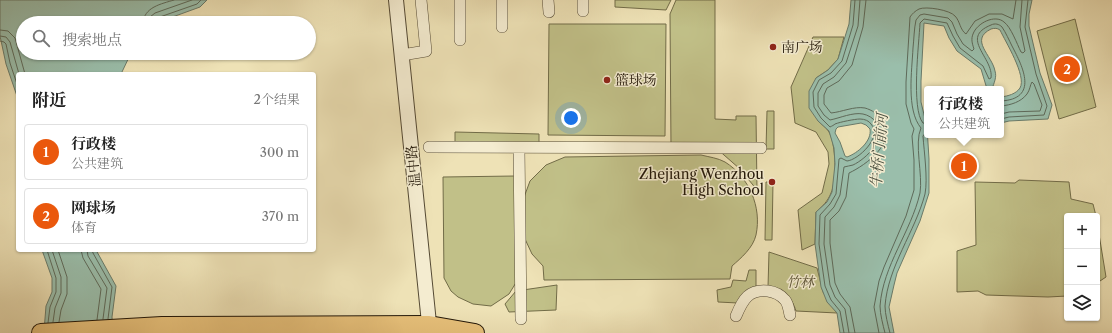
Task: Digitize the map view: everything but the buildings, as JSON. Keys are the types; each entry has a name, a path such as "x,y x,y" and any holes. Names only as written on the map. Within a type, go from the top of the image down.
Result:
{"highway":[{"path":"41,333 162,326 429,329 475,333"}],"street":[{"name":"温中路","path":"396,0 429,329"},
{"path":"402,55 426,51 421,0"},
{"path":"460,0 460,40"},
{"path":"502,0 502,27"},
{"path":"548,0 549,12"},
{"path":"429,147 761,148"},
{"path":"519,148 521,319"},
{"path":"736,316 741,302 753,292 763,291 775,292 786,300 790,315"}],"green space":[{"path":"615,0 671,0 666,10 615,7"},
{"path":"676,0 715,0 715,119 736,120 736,116 756,116 757,190 740,169 716,148 671,148 670,14"},
{"path":"1075,19 1096,107 1059,119 1037,31"},
{"name":"篮球场","path":"549,24 666,24 665,136 548,135"},
{"path":"813,37 844,37 838,59 828,70 816,78 818,121 828,131 831,138 834,153 835,172 831,193 823,206 816,212 815,244 802,250 798,210 822,193 829,164 828,152 816,132 795,123 791,87"},
{"path":"767,111 774,111 774,149 766,149"},
{"path":"455,132 539,134 539,144 455,143"},
{"path":"701,155 725,162 733,168 747,184 755,204 757,214 756,235 746,252 732,266 730,279 544,280 543,266 532,254 525,239 523,200 530,181 546,165 565,157"},
{"path":"515,176 517,281 509,294 491,306 473,304 458,297 451,291 444,278 443,177"},
{"path":"1019,180 1069,182 1071,199 1093,204 1095,213 1064,213 1064,296 986,295 978,291 957,292 957,251 976,245 975,182 1015,183"},
{"path":"766,182 773,182 772,240 765,240"},
{"path":"1100,240 1106,277 1100,281"},
{"name":"竹林","path":"769,252 817,268 823,292 837,313 796,311 786,294 773,287 768,287"},
{"path":"749,270 756,270 756,288 738,303 718,302 717,290 731,287 733,280 746,281"},
{"path":"557,285 556,310 509,312 505,304 516,291"}],"water":[{"path":"0,0 207,0 200,7 175,16 16,16 16,60 128,60 122,72 16,72 16,93 6,64 0,36"},
{"name":"牛桥门前河","path":"851,0 1032,0 1029,14 1029,26 1040,73 1052,105 1048,119 1004,122 1004,96 1016,92 1020,88 1021,75 1000,30 996,28 991,29 985,33 982,38 984,48 996,73 993,86 986,86 981,69 957,51 944,26 924,23 921,102 924,114 924,138 928,138 929,193 920,221 897,273 894,285 889,307 894,333 840,333 837,313 827,302 821,287 815,244 816,212 827,202 832,192 835,164 834,148 829,131 818,121 809,108 809,91 816,78 828,70 838,59 849,24","holes":["861,123 870,129 869,138 860,150 847,157 845,156 835,133 836,129 838,127"]},
{"path":"43,252 97,252 116,286 112,317 113,333 44,331 46,306 52,292 52,278"}],"place":[{"name":"南广场","path":"773,47"},
{"name":"网球场","path":"1067,69"},
{"name":"篮球场","path":"607,80"},
{"name":"行政楼","path":"964,166"},
{"name":"Zhejiang Wenzhou High School","path":"772,182"}]}
